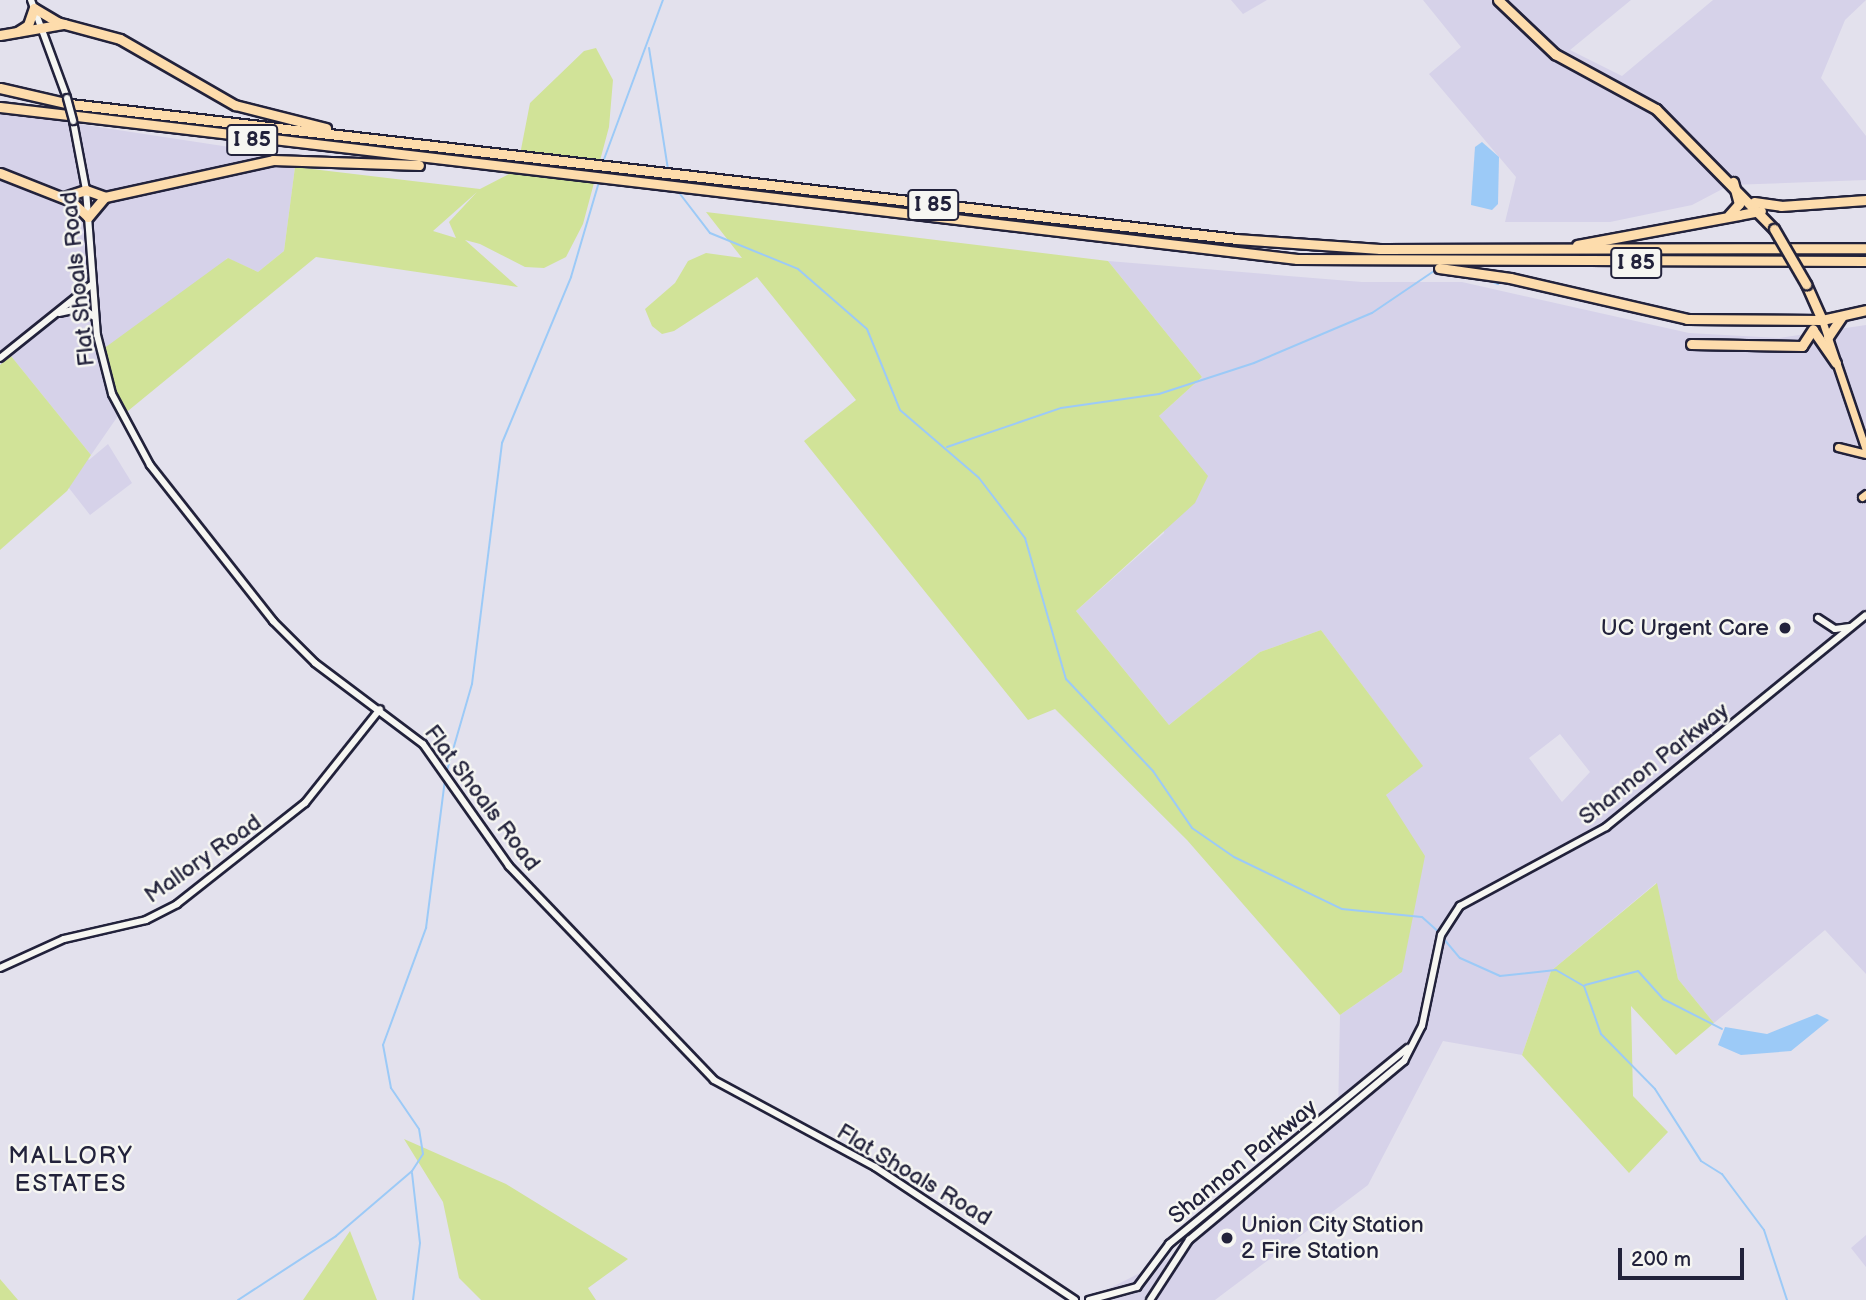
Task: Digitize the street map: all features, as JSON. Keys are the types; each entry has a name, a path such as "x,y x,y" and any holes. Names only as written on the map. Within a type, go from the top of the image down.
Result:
{"highway":[{"path":"1498,0 1560,57 1656,109 1733,180 1774,229 1806,284 1822,320"},
{"path":"16,32 28,25 32,4 64,24 120,39 235,105 369,138"},
{"path":"0,35 44,32 64,24"},
{"name":"I 85","path":"0,88 70,104 1237,239 1533,250 1866,248"},
{"name":"I 85","path":"0,107 1150,245 1406,264 1866,261"},
{"path":"64,197 86,190 105,197 309,157 504,169"},
{"path":"0,173 64,197 88,217 105,197"},
{"path":"1724,217 1739,204 1733,180"},
{"path":"1753,201 1781,206 1866,200"},
{"path":"1533,250 1627,239 1724,217 1764,215 1781,206"},
{"path":"1406,264 1510,278 1687,319 1822,320 1866,310"},
{"path":"1828,337 1844,315"},
{"path":"1801,320 1813,329 1836,363"},
{"path":"1691,344 1802,346 1813,329"}],"main road":[{"path":"1822,320 1866,452 1838,447"}],"street":[{"name":"Flat Shoals Road","path":"32,4 62,79 78,136 86,190 95,318 112,394 150,465 287,637 423,744 522,880 714,1080 884,1173 1075,1300"},
{"path":"1,356 91,285"},
{"path":"54,315 83,308 95,318"},
{"name":"Shannon Parkway","path":"1150,1300 1189,1240 1387,1078 1417,1039 1441,935 1460,906 1606,827 1866,615"},
{"path":"1818,618 1835,629 1852,627"},
{"name":"Mallory Road","path":"0,968 62,939 146,920 177,904 305,803 380,709"},
{"name":"Shannon Parkway","path":"1089,1300 1137,1287 1169,1244 1417,1039"}],"shaded area":[{"path":"1231,0 1267,0 1243,14"},
{"path":"1423,0 1631,0 1570,50 1622,76 1713,0 1866,0 1845,20 1821,78 1866,136 1866,180 1730,185 1692,205 1610,222 1505,222 1516,177 1429,74 1461,47"},
{"path":"0,112 236,148 295,167 284,251 258,272 227,258 91,455 11,356 0,365"},
{"path":"1108,261 1362,282 1462,282 1689,333 1779,338 1866,325 1866,974 1825,930 1714,1023 1678,979 1656,883 1551,971 1522,1055 1443,1041 1368,1185 1215,1300 1086,1300 1170,1258 1338,1117 1340,1015 1402,972 1386,795 1422,765 1321,630 1260,652 1169,725 1076,611 1164,533 1159,416 1202,377","holes":["1560,734 1590,772 1562,802 1529,758"]},
{"path":"0,366 59,420 89,460 108,444 132,483 90,515 33,442"},
{"path":"1866,1235 1866,1267 1851,1248"}],"green space":[{"path":"596,48 613,80 609,127 583,224 566,257 544,268 525,267 480,244 465,240 518,287 316,257 123,415 104,380 99,352 228,258 258,272 284,251 295,167 480,189 517,170 530,103 584,51","holes":["477,192 449,222 456,238 433,231"]},
{"path":"706,212 1108,261 1202,377 1159,416 1208,476 1195,503 1076,611 1169,725 1260,652 1321,630 1423,766 1386,795 1425,856 1402,972 1340,1015 1187,840 1055,709 1028,720 804,441 856,400 757,277 674,331 662,334 652,326 645,309 675,283 688,261 706,253 742,258"},
{"path":"11,356 91,455 67,491 0,550 0,365"},
{"path":"1657,883 1678,979 1714,1023 1676,1055 1631,1006 1633,1096 1668,1132 1629,1173 1522,1055 1551,971"},
{"path":"404,1139 506,1184 628,1259 588,1288 596,1300 481,1300 459,1278 443,1202"},
{"path":"350,1231 377,1300 303,1300"},
{"path":"0,1279 18,1300 0,1300"}],"water":[{"path":"1482,142 1499,157 1498,204 1492,210 1471,205 1475,147"},
{"path":"1817,1014 1829,1020 1791,1051 1741,1055 1718,1045 1725,1027 1767,1034"}],"waterway":[{"path":"603,162 663,0"},
{"path":"649,48 668,169"},
{"path":"446,774 472,684 502,443 571,277 599,182"},
{"path":"677,190 710,233 798,269 867,329 900,410 979,478 1025,538 1066,679 1153,771 1192,828 1234,857 1342,909 1422,917 1440,933"},
{"path":"947,447 1061,408 1159,394 1254,363 1372,313 1437,269"},
{"path":"1485,279 1498,284"},
{"path":"238,1300 336,1236 412,1171 423,1154 419,1129 391,1088 383,1045 426,928 445,780"},
{"path":"1443,938 1460,958 1500,976 1556,970 1584,986 1601,1034 1655,1089 1701,1161 1722,1174 1764,1230 1787,1300"},
{"path":"1585,985 1638,971 1663,999 1722,1029"},
{"path":"412,1173 420,1243 413,1300"}],"place":[{"name":"UC Urgent Care","path":"1785,628"},
{"name":"Union City Station 2 Fire Station","path":"1227,1238"}],"district":[{"name":"MALLORY ESTATES","path":"71,1170"}]}
